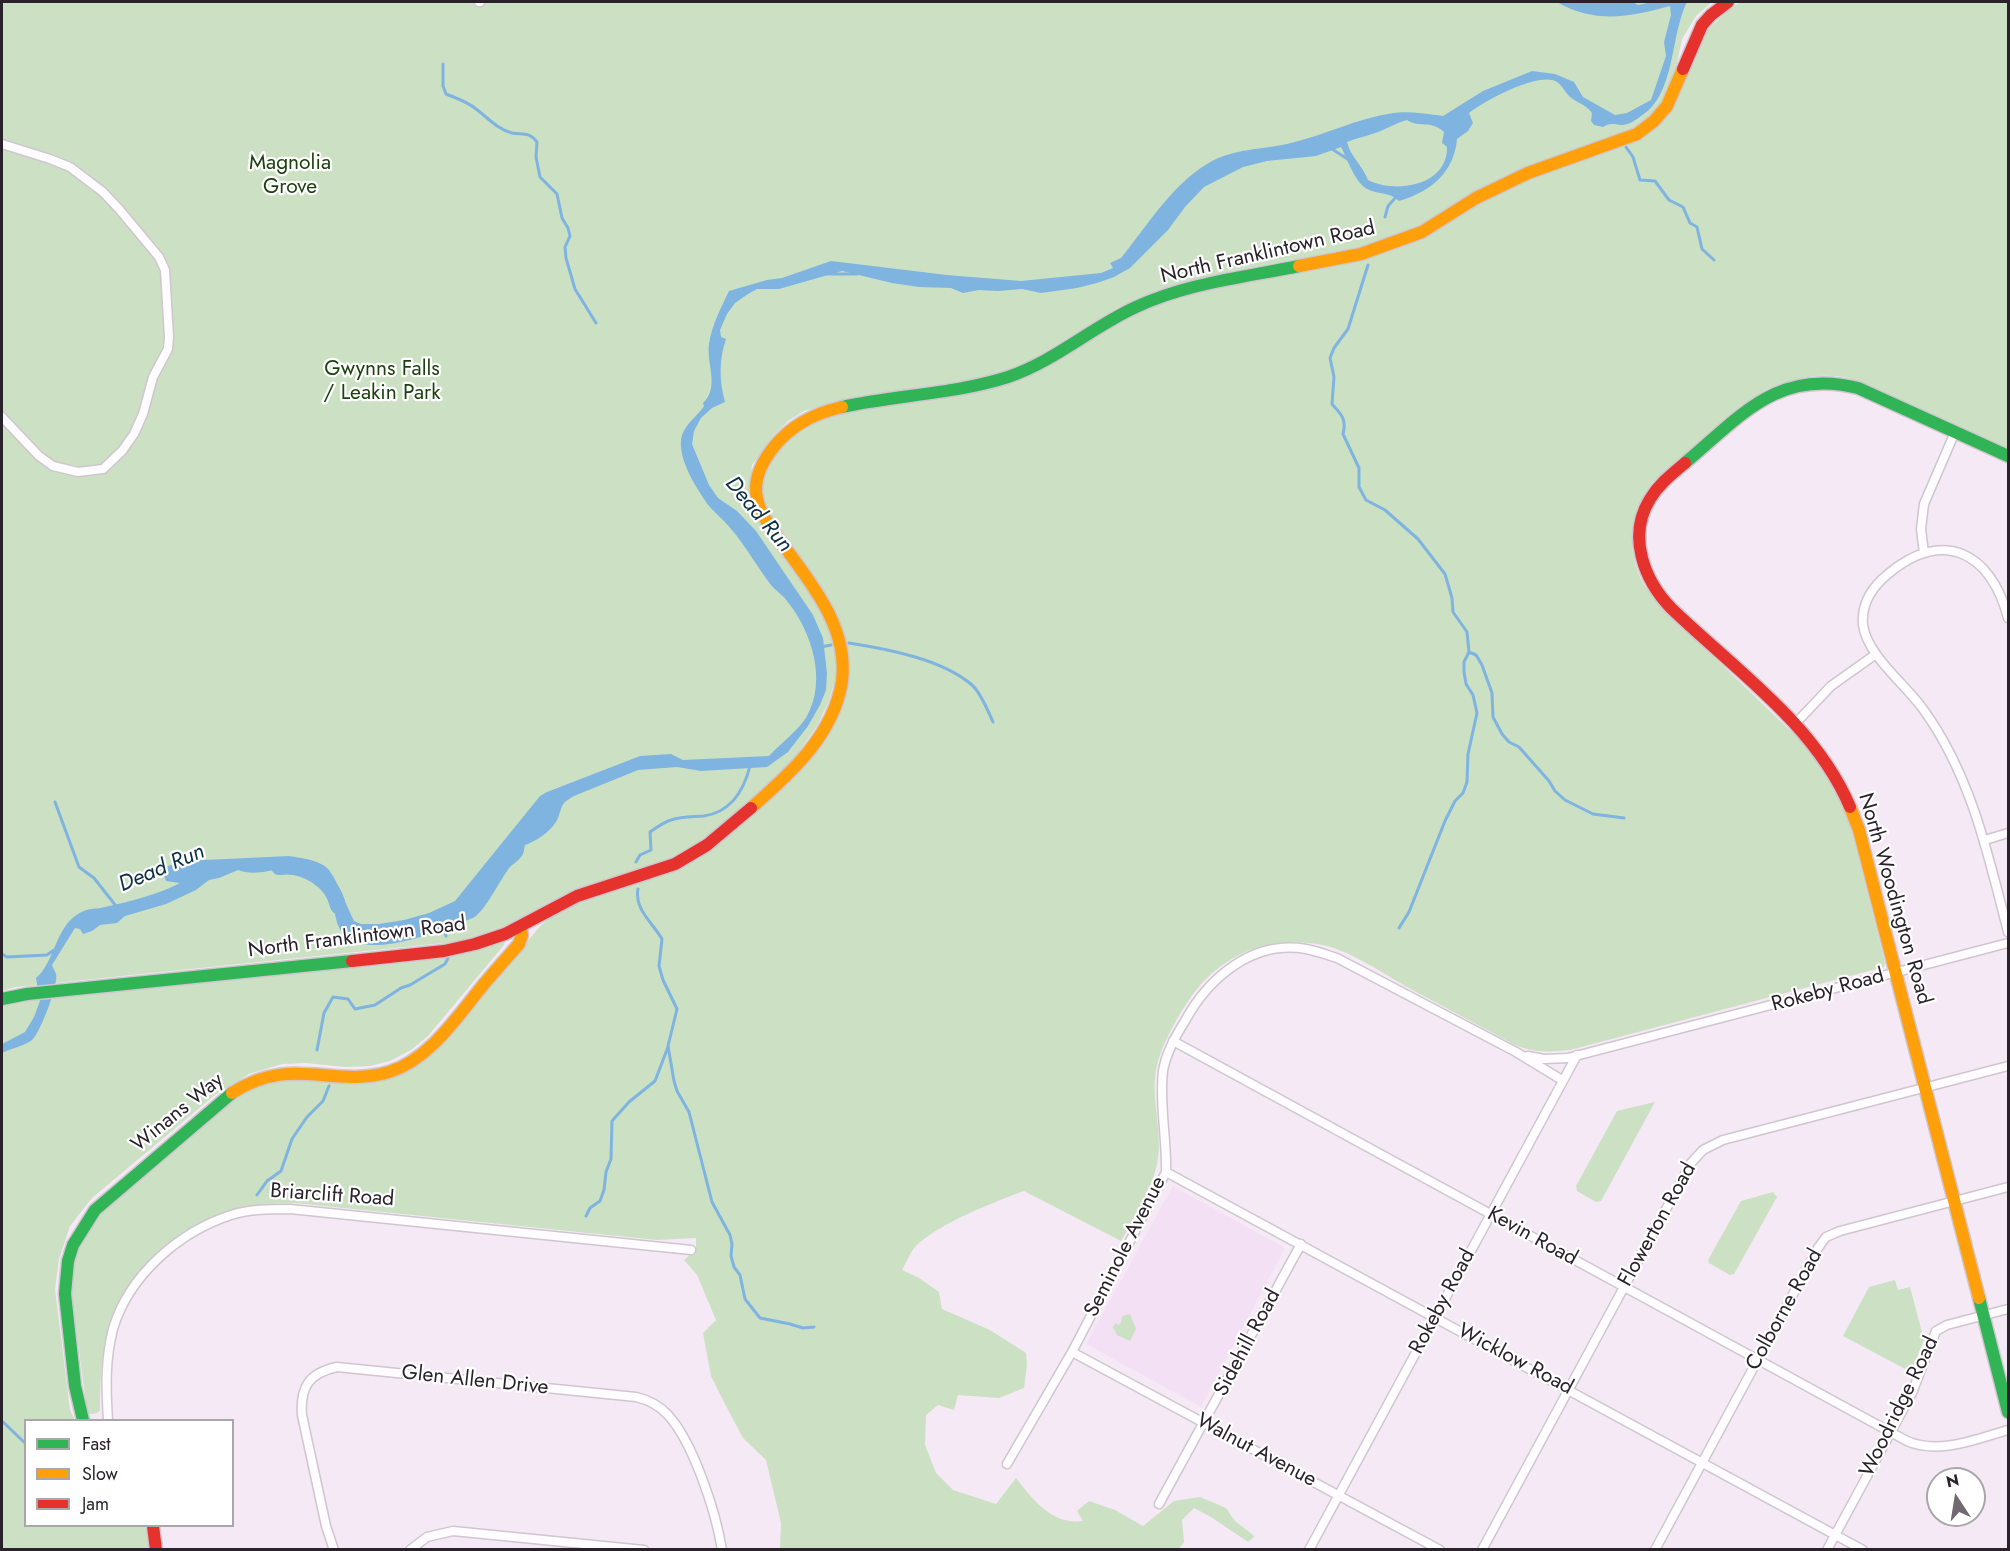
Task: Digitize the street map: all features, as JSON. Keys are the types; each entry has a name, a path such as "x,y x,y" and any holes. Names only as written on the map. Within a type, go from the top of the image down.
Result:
{"street":[{"name":"North Franklintown Road","path":"2,999 15,995 58,990 444,951 470,946 517,929 573,898 609,885 651,874 692,855 731,827 789,775 814,745 839,695 842,669 838,637 827,610 764,517 756,495 756,484 764,462 779,441 796,426 814,416 841,407 959,388 1009,377 1049,358 1121,314 1179,290 1361,254 1422,232 1476,198 1528,173 1637,134 1650,127 1663,112 1702,25 1728,2"},
{"path":"2,144 70,167 103,192 119,209 159,257 165,270 169,337 168,350 153,377 143,414 134,434 122,451 103,469 78,472 53,466 39,456 2,417"},
{"name":"North Woodington Road","path":"2008,456 1858,388 1841,383 1810,382 1783,389 1754,406 1665,480 1653,493 1646,506 1640,521 1639,537 1640,554 1648,576 1660,597 1794,725 1828,765 1849,801 1859,830 2008,1412"},
{"path":"1924,553 1921,529 1924,504 1955,432"},
{"path":"2008,618 1997,585 1981,566 1957,553 1944,551 1924,553 1904,562 1885,577 1871,590 1866,600 1863,622 1864,633 1876,654 1914,696 1942,738 1963,778 1985,840 2008,932"},
{"path":"1794,725 1831,686 1876,654"},
{"path":"1985,840 2008,833"},
{"name":"Winans Way","path":"82,1419 63,1284 70,1250 80,1228 94,1210 240,1087 275,1074 366,1076 389,1072 408,1064 426,1051 441,1035 519,944 517,929"},
{"name":"Rokeby Road","path":"1516,1052 1545,1059 1577,1055 2008,944"},
{"name":"Seminole Avenue","path":"1007,1464 1072,1352 1166,1172 1167,1152 1162,1085 1167,1056 1192,1008 1221,974 1247,957 1276,950 1307,949 1337,958 1516,1052 1562,1080"},
{"name":"Kevin Road","path":"1173,1041 1917,1446 1955,1444 2008,1430"},
{"name":"Rokeby Road","path":"1309,1550 1577,1055"},
{"name":"Flowerton Road","path":"1482,1550 1691,1163 1703,1150 1723,1140 2008,1066"},
{"name":"Wicklow Road","path":"1166,1172 1863,1550"},
{"name":"Colborne Road","path":"1655,1550 1826,1237 1840,1231 2008,1187"},
{"name":"Briarclift Road","path":"108,1419 105,1382 108,1351 122,1308 151,1266 167,1250 205,1225 233,1215 258,1209 290,1209 691,1250"},
{"name":"Sidehill Road","path":"1159,1504 1301,1244"},
{"name":"Woodridge Road","path":"1827,1550 1912,1393 1936,1331 1947,1325 2008,1309"},
{"name":"Walnut Avenue","path":"1072,1352 1440,1550"},
{"name":"Glen Allen Drive","path":"334,1550 326,1526 301,1404 303,1393 313,1377 337,1366 636,1397 650,1401 668,1415 685,1442 707,1492 722,1550"},
{"path":"153,1527 156,1550"},
{"path":"410,1550 427,1537 453,1531 537,1545 644,1550"}],"shaded area":[{"path":"1173,1186 1285,1248 1201,1407 1086,1344"}],"green space":[{"name":"Gwynns Falls / Leakin Park","path":"2,2 1712,2 1696,16 1682,39 1677,63 1667,91 1657,109 1646,121 1617,136 1508,175 1474,192 1413,229 1356,249 1231,271 1157,290 1117,308 1030,361 1004,372 977,379 842,401 804,411 788,421 772,437 752,465 749,494 759,520 803,582 828,625 836,655 835,679 829,701 817,726 793,760 762,791 708,836 670,859 645,869 574,889 495,931 463,941 16,987 2,991"},
{"path":"1741,2 2008,2 2008,448 1848,378 1816,376 1795,379 1765,390 1652,483 1640,505 1633,528 1633,552 1640,577 1656,601 1801,741 1827,775 1844,806 1852,832 1885,963 1884,967 1570,1050 1542,1051 1515,1045 1347,953 1310,943 1278,943 1262,946 1232,959 1206,979 1192,996 1170,1031 1155,1075 1159,1146 1155,1172 1146,1196 1121,1241 1024,1191 955,1220 916,1246 902,1270 919,1278 939,1292 942,1309 990,1330 1026,1353 1024,1388 999,1398 958,1395 954,1410 938,1405 926,1415 925,1445 936,1473 953,1490 996,1504 1016,1478 1036,1502 1062,1519 1083,1521 1077,1511 1089,1501 1115,1510 1143,1526 1174,1501 1200,1497 1226,1508 1235,1521 1254,1537 1248,1542 1194,1508 1182,1520 1184,1542 1179,1549 780,1549 781,1523 766,1460 743,1438 711,1376 703,1333 716,1320 697,1275 684,1260 696,1250 696,1238 657,1240 295,1203 270,1204 224,1213 182,1233 146,1264 131,1284 115,1311 108,1329 101,1370 100,1411 89,1414 72,1298 71,1274 82,1239 95,1219 230,1102 251,1088 269,1082 293,1079 347,1083 368,1082 387,1078 423,1061 445,1041 541,925 567,905 593,894 651,878 742,822 834,717 844,643 773,521 761,494 762,476 772,455 802,427 823,416 1004,383 1158,300 1364,256 1517,181 1651,130 1705,32 1732,7"},
{"path":"503,938 505,941 428,1036 411,1050 390,1061 370,1066 282,1064 249,1074 216,1094 92,1198 70,1226 59,1259 55,1289 70,1410 74,1419 24,1419 24,1527 145,1527 148,1549 2,1549 2,1003"},
{"path":"1655,1102 1601,1201 1596,1202 1577,1191 1576,1186 1617,1111"},
{"path":"1773,1192 1777,1197 1734,1274 1730,1275 1709,1263 1708,1260 1741,1201"},
{"path":"1895,1280 1898,1290 1910,1287 1924,1340 1911,1372 1843,1336 1869,1287"},
{"path":"1130,1314 1136,1329 1130,1341 1117,1335 1113,1327 1115,1323 1118,1325 1121,1323 1122,1316"}],"water":[{"name":"Dead Run","path":"1557,2 1633,2 1638,5 1652,2 1687,2 1661,94 1652,106 1631,122 1603,127 1594,125 1591,121 1590,110 1569,96 1559,83 1549,80 1538,81 1499,95 1469,113 1473,123 1468,131 1457,139 1455,151 1446,171 1421,192 1399,201 1391,196 1367,189 1355,176 1341,147 1316,156 1267,161 1243,167 1204,187 1168,230 1130,268 1097,283 1041,293 1022,289 979,290 963,293 951,288 892,283 842,271 779,289 757,289 748,294 735,303 720,330 721,337 726,339 721,370 725,402 712,408 701,418 694,431 692,444 709,485 718,498 737,511 756,531 813,615 823,638 827,673 826,690 808,726 788,752 767,767 701,771 677,767 638,770 574,796 564,803 556,822 549,831 525,845 522,856 510,867 476,916 430,934 401,942 372,945 348,938 337,923 332,896 323,879 305,868 295,867 257,873 238,870 209,880 196,890 166,904 125,916 117,923 100,925 83,934 80,929 75,928 52,965 56,974 55,988 40,1028 30,1042 2,1053 2,1044 25,1032 34,1017 40,1001 36,978 47,964 68,922 87,910 144,897 180,883 166,881 164,876 168,866 184,861 289,856 305,859 321,864 329,870 354,921 361,924 379,924 404,920 429,913 455,901 540,796 547,792 640,756 671,754 683,760 769,756 795,731 807,716 816,687 814,657 810,642 796,613 771,585 726,523 704,499 690,475 681,448 684,430 704,406 703,403 711,390 710,337 729,291 782,278 831,261 1021,281 1101,273 1113,268 1110,263 1121,258 1160,207 1182,183 1207,164 1227,155 1291,143 1393,113 1443,116 1483,91 1532,71 1555,74 1574,82 1583,97 1615,115 1627,113 1651,100 1666,56 1664,42 1671,15 1670,6 1641,13 1613,16 1599,16 1571,9","holes":["1407,120 1412,123 1434,126 1444,132 1442,143 1447,147 1445,160 1439,171 1430,178 1405,186 1379,184 1368,180 1347,142 1403,121"]}],"waterway":[{"path":"443,64 443,86 446,94 469,104 502,129 528,135 537,142 536,157 540,177 557,194 562,218 568,228 570,236 565,247 566,258 575,289 596,323"},
{"path":"1626,147 1633,157 1640,180 1655,181 1669,200 1683,207 1690,223 1697,227 1702,249 1714,260"},
{"name":"Dead Run","path":"1332,149 1349,160"},
{"path":"1385,217 1388,206 1397,196"},
{"path":"1368,265 1348,329 1334,348 1330,358 1334,377 1332,404 1344,421 1343,434 1359,468 1359,487 1366,500 1385,510 1418,539 1445,574 1452,598 1453,612 1467,632 1469,652 1464,662 1464,672 1477,713 1468,754 1467,782 1463,793 1455,801 1445,821 1409,912 1399,928"},
{"name":"Dead Run","path":"827,274 857,274"},
{"path":"849,643 914,656 960,676 978,693 993,722"},
{"path":"821,647 831,645"},
{"path":"1469,652 1476,655 1482,665 1492,693 1493,717 1509,742 1519,747 1565,800 1593,814 1624,818"},
{"path":"636,862 640,855 651,850 650,832 660,825 679,818 713,814 729,805 740,791 750,766"},
{"path":"55,802 79,867 94,878 116,906"},
{"name":"Dead Run","path":"279,867 298,868 316,876 330,889 338,906"},
{"path":"638,889 637,896 641,909 662,939 659,966 677,1009 668,1046 674,1081 689,1112 712,1202 730,1235 731,1256 734,1267 740,1275 745,1299 760,1318 803,1328 814,1327"},
{"path":"444,927 446,936"},
{"path":"2,954 7,957 47,955 54,950"},
{"path":"317,1050 324,1013 333,997 348,999 355,1009 375,1005 445,964 448,958"},
{"path":"586,1216 590,1208 600,1201 604,1190 606,1172 611,1159 612,1121 629,1102 655,1081 668,1047"},
{"path":"257,1195 267,1181 281,1171 292,1139 307,1117 323,1101 329,1086"},
{"path":"2,1421 24,1442"}],"traffic: fast":[{"path":"842,407 947,391 1008,377 1042,362 1120,315 1155,299 1196,286 1299,266"},
{"path":"1685,463 1743,413 1762,400 1805,385 1830,384 1858,388 2008,456"},
{"path":"2,999 27,994 352,961"},
{"path":"83,1419 75,1386 65,1294 68,1261 73,1245 95,1210 232,1093"},
{"path":"1979,1298 2008,1412"}],"traffic: slow":[{"path":"1299,266 1361,254 1422,232 1476,198 1528,173 1637,134 1654,121 1667,106 1683,69"},
{"path":"751,808 795,767 820,736 837,701 842,681 843,661 840,642 825,606 770,527 761,510 756,491 757,478 769,453 788,433 804,421 842,407"},
{"path":"1850,807 1859,830 1979,1298"},
{"path":"232,1093 254,1082 274,1076 293,1074 368,1076 389,1072 403,1066 428,1049 451,1026 519,944 522,935 520,927"}],"traffic: jam":[{"path":"1683,69 1702,25 1728,2"},
{"path":"1685,463 1657,489 1643,513 1639,542 1646,571 1661,597 1671,608 1771,699 1795,724 1835,777 1850,807"},
{"path":"352,961 444,951 505,934 577,896 675,864 707,845 751,808"},
{"path":"153,1527 156,1550"}],"park label":[{"name":"Magnolia Grove","path":"290,176"}]}
